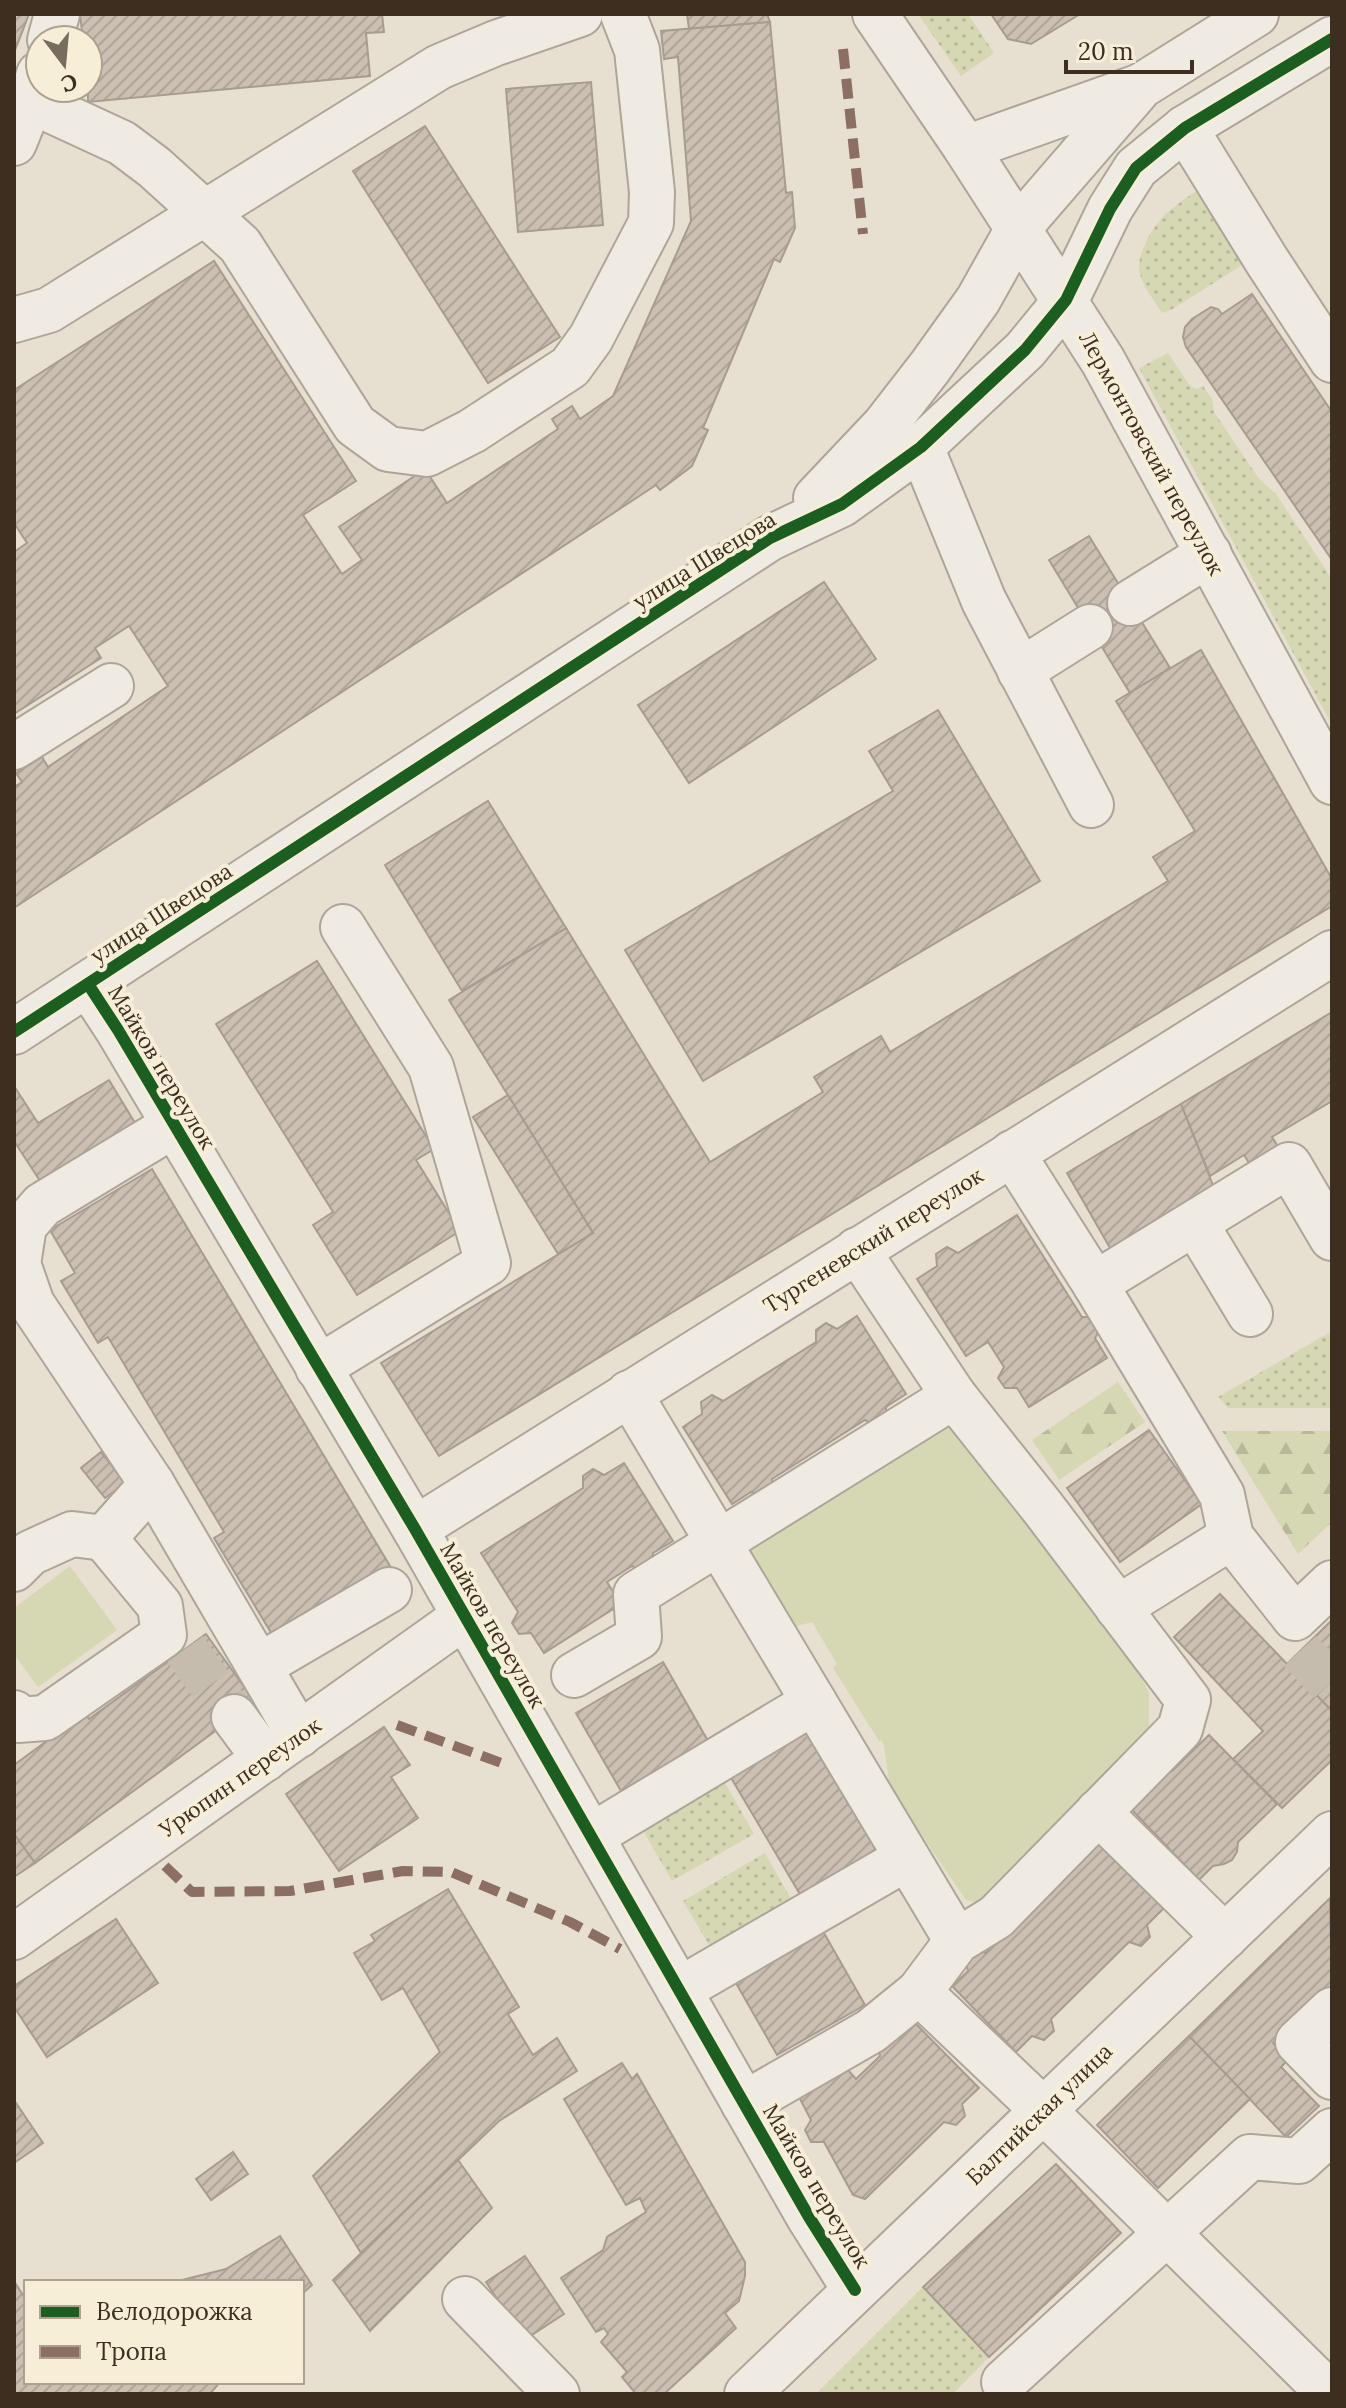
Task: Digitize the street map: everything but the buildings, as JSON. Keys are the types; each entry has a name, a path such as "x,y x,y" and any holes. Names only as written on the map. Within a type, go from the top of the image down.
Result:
{"street":[{"path":"14,320 49,310 439,67 496,43 580,14"},
{"path":"63,104 154,167 240,245 355,425 388,449 427,454 472,431 570,367 591,338 651,223 652,192 637,50 623,14"},
{"name":"Лермонтовский переулок","path":"875,14 1019,227 1109,372 1332,782"},
{"name":"улица Швецова","path":"770,538 828,487 885,425 978,300 1019,227 1141,86 1256,14"},
{"name":"улица Швецова","path":"14,1032 770,538 842,504 921,447 1025,350 1066,300 1110,209 1136,168 1185,128 1332,39"},
{"path":"966,148 1141,86"},
{"path":"14,143 29,104"},
{"path":"1185,128 1332,360"},
{"path":"921,447 984,601 1091,805"},
{"path":"1130,603 1209,554"},
{"path":"1020,671 1090,627"},
{"path":"14,747 111,686"},
{"path":"318,1368 488,1263 431,1067 343,927"},
{"name":"Тургеневский переулок","path":"415,1529 1332,953"},
{"name":"Майков переулок","path":"88,984 415,1529 809,2217 855,2290"},
{"path":"174,1125 42,1205 24,1226 18,1264 32,1304 152,1484 259,1666 282,1747"},
{"path":"1012,1153 1222,1495 1231,1537 1298,1635 1332,1583"},
{"path":"1095,1284 1289,1165 1332,1238"},
{"path":"1195,1223 1250,1314"},
{"path":"744,2104 871,2031 919,1992 957,1941 996,1917 1180,1729 1188,1700 954,1396 857,1250"},
{"path":"629,1393 957,1941"},
{"path":"574,1675 639,1637 636,1594 954,1396"},
{"path":"104,1538 152,1484"},
{"path":"14,1569 30,1553 72,1534 104,1538 160,1606 174,1642 45,1718 18,1720 14,1713"},
{"path":"1118,1608 1231,1537"},
{"path":"259,1666 389,1590"},
{"name":"Урюпин переулок","path":"14,1937 465,1616"},
{"path":"591,1836 814,1702"},
{"path":"234,1717 282,1747"},
{"path":"1098,1812 1225,1937"},
{"name":"Балтийская улица","path":"747,2394 1332,1834"},
{"path":"679,1990 907,1858"},
{"path":"919,1992 1330,2394"},
{"path":"1332,2010 1298,2042 1332,2077"},
{"path":"1004,2382 1250,2157 1299,2161 1332,2131"},
{"path":"465,2299 557,2394"}],"green space":[{"path":"918,14 968,14 994,53 961,76"},
{"path":"1201,188 1247,262 1162,313 1142,281 1140,257 1161,219"},
{"path":"1168,353 1190,386 1197,389 1203,386 1212,399 1214,412 1259,479 1276,494 1332,579 1332,725 1139,368"},
{"path":"1332,1331 1332,1408 1228,1408 1218,1397"},
{"path":"1118,1382 1145,1422 1059,1480 1032,1440"},
{"path":"945,1423 1129,1654 1149,1693 1149,1731 984,1904 966,1900 890,1789 884,1745 833,1668 837,1664 812,1622 793,1627 744,1549"},
{"path":"1222,1431 1332,1431 1332,1522 1298,1554"},
{"path":"70,1566 117,1630 38,1687 14,1654 14,1608"},
{"path":"723,1779 754,1834 672,1881 641,1827"},
{"path":"765,1853 796,1908 715,1955 683,1901"},
{"path":"923,2287 989,2357 953,2394 816,2394"}],"tunnel":[{"path":"185,1649 234,1717"},
{"path":"1300,1651 1332,1685"}],"marked path":[{"path":"843,49 863,234"},
{"path":"397,1725 504,1764"},
{"path":"165,1866 192,1892 290,1891 403,1871 451,1872 570,1922 620,1949"}],"cycle path":[{"path":"14,1032 770,538 842,504 921,447 1025,350 1066,300 1110,209 1136,168 1185,128 1332,39"},
{"path":"88,984 415,1529 809,2217 855,2290"}]}
